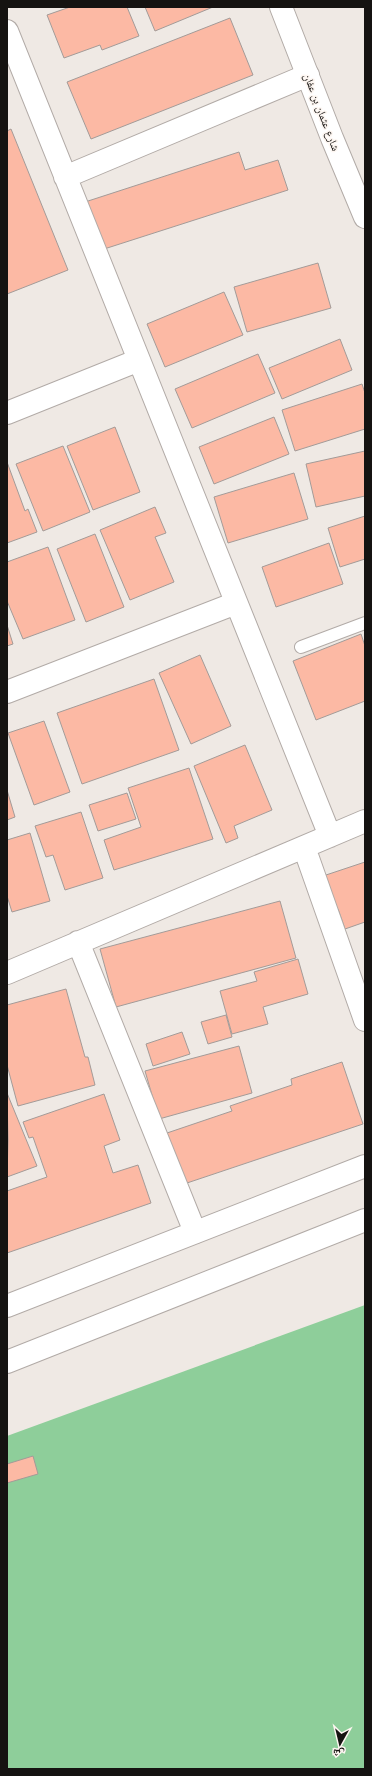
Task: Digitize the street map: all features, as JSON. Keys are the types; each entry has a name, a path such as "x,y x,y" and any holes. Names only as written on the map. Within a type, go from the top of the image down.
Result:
{"street":[{"name":"شارع عثمان بن عفان","path":"281,7 365,217"},
{"path":"7,31 330,836"},
{"path":"65,177 308,75"},
{"path":"7,413 139,360"},
{"path":"7,692 236,603"},
{"path":"7,973 365,821"},
{"path":"304,847 365,1020"},
{"path":"78,942 194,1232"},
{"path":"7,1306 365,1166"},
{"path":"7,1362 365,1220"}],"lane":[{"path":"301,647 365,623"}],"green space":[{"path":"365,1305 365,1769 7,1769 7,1436"}],"building":[{"path":"70,7 127,7 139,36 102,50 100,45 64,58 47,15"},
{"path":"145,7 213,7 155,31"},
{"path":"230,18 253,75 91,139 67,82"},
{"path":"11,129 68,270 7,294 7,131"},
{"path":"239,152 245,170 278,160 288,190 101,250 85,202"},
{"path":"318,263 331,308 247,332 234,287"},
{"path":"224,292 243,335 165,367 147,324"},
{"path":"340,339 352,370 282,399 269,368"},
{"path":"258,354 275,393 192,428 175,389"},
{"path":"362,384 365,393 365,429 295,451 282,410"},
{"path":"274,417 289,454 214,484 199,447"},
{"path":"115,427 140,492 93,510 67,446"},
{"path":"63,446 90,512 43,531 16,464"},
{"path":"365,451 365,496 316,507 306,464"},
{"path":"7,462 25,511 28,509 37,532 7,543"},
{"path":"294,473 308,519 228,543 214,497"},
{"path":"155,507 166,533 155,537 174,582 130,600 100,530"},
{"path":"365,516 365,559 340,567 328,528"},
{"path":"95,534 124,607 86,622 57,549"},
{"path":"329,543 343,584 276,607 262,567"},
{"path":"48,547 75,620 23,639 7,601 7,562"},
{"path":"7,625 13,644 7,646"},
{"path":"361,634 365,646 365,701 316,720 293,661"},
{"path":"200,655 231,726 191,744 159,673"},
{"path":"154,679 179,750 82,784 57,713"},
{"path":"44,721 70,792 34,805 8,733"},
{"path":"245,745 272,810 234,826 238,838 226,843 194,766"},
{"path":"189,768 213,839 114,870 104,840 141,827 128,788"},
{"path":"7,790 15,817 7,820"},
{"path":"127,793 136,819 98,831 89,805"},
{"path":"81,812 103,878 65,890 53,855 46,857 35,826"},
{"path":"30,833 50,901 12,912 7,896 7,840"},
{"path":"365,862 365,922 345,929 338,909 335,910 323,876"},
{"path":"280,901 296,958 116,1007 100,949"},
{"path":"298,959 308,994 263,1007 268,1024 232,1034 220,991 257,981 254,972"},
{"path":"66,989 85,1057 88,1057 95,1085 18,1106 7,1065 7,1005"},
{"path":"226,1015 232,1037 208,1044 201,1022"},
{"path":"182,1032 190,1054 153,1066 146,1044"},
{"path":"239,1046 252,1093 159,1119 145,1071"},
{"path":"342,1062 363,1124 184,1184 167,1133 232,1111 230,1106 292,1085 291,1079"},
{"path":"7,1093 37,1166 7,1177 8,1140"},
{"path":"104,1094 120,1140 104,1146 113,1173 138,1165 151,1203 7,1253 7,1191 47,1177 33,1137 29,1138 23,1122"},
{"path":"33,1456 38,1474 7,1483 7,1464"}]}
